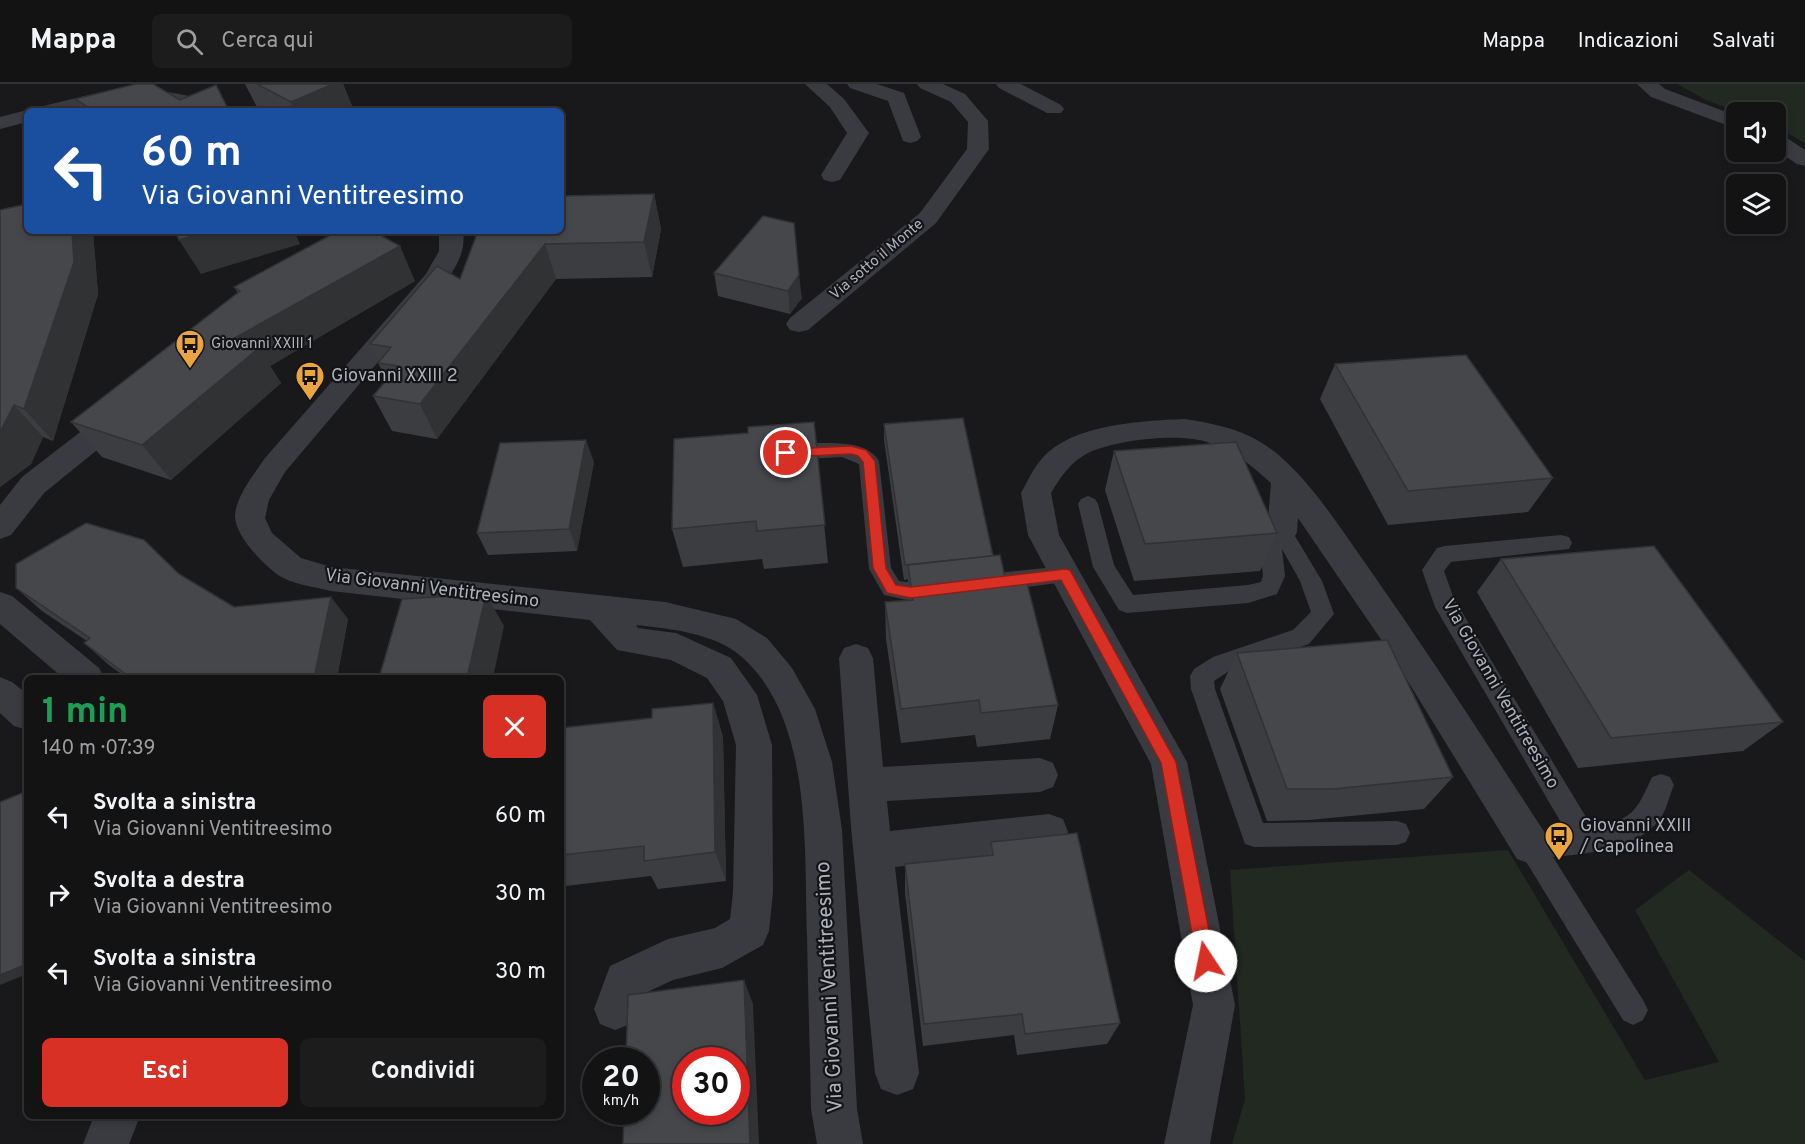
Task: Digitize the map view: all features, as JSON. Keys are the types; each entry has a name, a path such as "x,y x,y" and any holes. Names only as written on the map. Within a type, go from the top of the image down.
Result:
{"street":[{"path":"815,84 837,103 858,133 832,175"},
{"path":"857,84 897,97 910,137"},
{"name":"Via sotto il Monte","path":"799,324 928,218 978,148 978,121 961,91 927,84"},
{"path":"1006,84 1054,109"},
{"path":"1647,84 1658,93 1726,119"},
{"path":"59,108 151,88 202,108"},
{"path":"0,123 24,117"},
{"path":"1786,147 1805,159"},
{"name":"Via Giovanni Ventitreesimo","path":"451,234 453,244 446,262 435,279 275,465 254,499 250,518 260,540 290,567 331,579 665,615 724,629 755,648 780,678 802,720 814,762 823,830 834,1108 840,1144"},
{"path":"0,527 33,485 141,400"},
{"path":"1187,1144 1214,1005 1169,762 1044,535 1036,494 1051,466 1077,446 1132,430 1194,430 1214,433 1252,450 1286,480 1334,543 1398,638 1531,846"},
{"path":"1282,532 1286,480"},
{"path":"0,605 83,675"},
{"path":"600,609 629,640 676,647 719,668 739,695 754,746 753,892 749,931 722,947 668,960 625,981 615,1009"},
{"path":"856,658 866,785 897,1073"},
{"path":"0,692 24,712"},
{"path":"866,785 1040,775"},
{"path":"823,830 872,839 1049,832"},
{"path":"106,1144 116,1119"}],"lane":[{"path":"786,453 851,450 862,453 869,461 880,568 892,589 911,592 958,587"},
{"path":"1088,504 1104,567 1127,604 1248,594 1269,588 1274,576 1271,547 1282,532 1303,564 1319,595 1323,614 1301,637 1221,664 1202,676 1203,689 1254,835 1397,833"},
{"name":"Via Giovanni Ventitreesimo","path":"1561,543 1445,554 1432,570 1443,601 1586,841"},
{"path":"982,584 1065,574"},
{"path":"1633,1010 1531,846 1586,841 1634,828 1651,811 1661,785"}],"shaded area":[{"path":"1677,84 1805,84 1805,143 1786,133 1786,102 1726,102 1726,108 1706,100"},
{"path":"1508,850 1645,1080 1719,1062 1635,910 1689,870 1805,961 1805,1144 1232,1144 1245,1099 1230,870"}],"building":[{"path":"136,84 153,84 180,100 216,85 228,108 89,108 75,99"},
{"path":"257,84 333,84 291,102"},
{"path":"654,194 644,242 545,244 420,404 373,396 398,366 378,363 391,347 370,344 437,266 460,279 477,234 564,234 564,196"},
{"path":"24,205 24,234 72,234 74,262 24,409 14,405 0,432 0,210"},
{"path":"763,216 794,223 799,275 788,291 714,273"},
{"path":"176,234 198,234 179,240"},
{"path":"332,234 378,234 400,246 231,340 259,348 142,445 71,422 240,291 234,287"},
{"path":"1466,355 1553,478 1408,491 1335,364"},
{"path":"963,418 993,556 905,565 884,424"},
{"path":"814,422 825,525 757,531 756,521 672,529 674,439 748,433 748,427"},
{"path":"586,440 569,529 477,533 500,443"},
{"path":"1236,442 1277,533 1145,544 1114,451"},
{"path":"86,523 144,540 179,574 234,607 331,597 315,675 127,675 84,643 90,638 16,588 16,564"},
{"path":"1654,546 1783,722 1611,738 1501,559"},
{"path":"1000,555 1005,577 1025,575 1058,705 981,713 979,700 901,709 885,602 913,600 908,565"},
{"path":"486,594 468,675 380,675 402,599"},
{"path":"1387,640 1453,777 1333,789 1287,789 1237,653"},
{"path":"713,703 715,852 644,861 644,846 564,855 564,728 652,718 652,709"},
{"path":"24,792 24,965 0,975 0,802"},
{"path":"1077,833 1120,1023 1025,1034 1022,1014 924,1024 905,864 993,855 991,842"},
{"path":"744,980 746,1047 672,1047 672,1125 749,1125 750,1144 623,1144 624,1125 660,1125 660,1047 626,1047 628,995"}],"place":[{"name":"Giovanni XXIII 1","path":"190,370"},
{"name":"Giovanni XXIII 2","path":"310,402"},
{"name":"Giovanni XXIII / Capolinea","path":"1559,862"}],"route":[{"path":"786,453 851,450 862,453 869,461 880,568 892,589 911,592 1065,574 1169,762 1206,961"}]}
